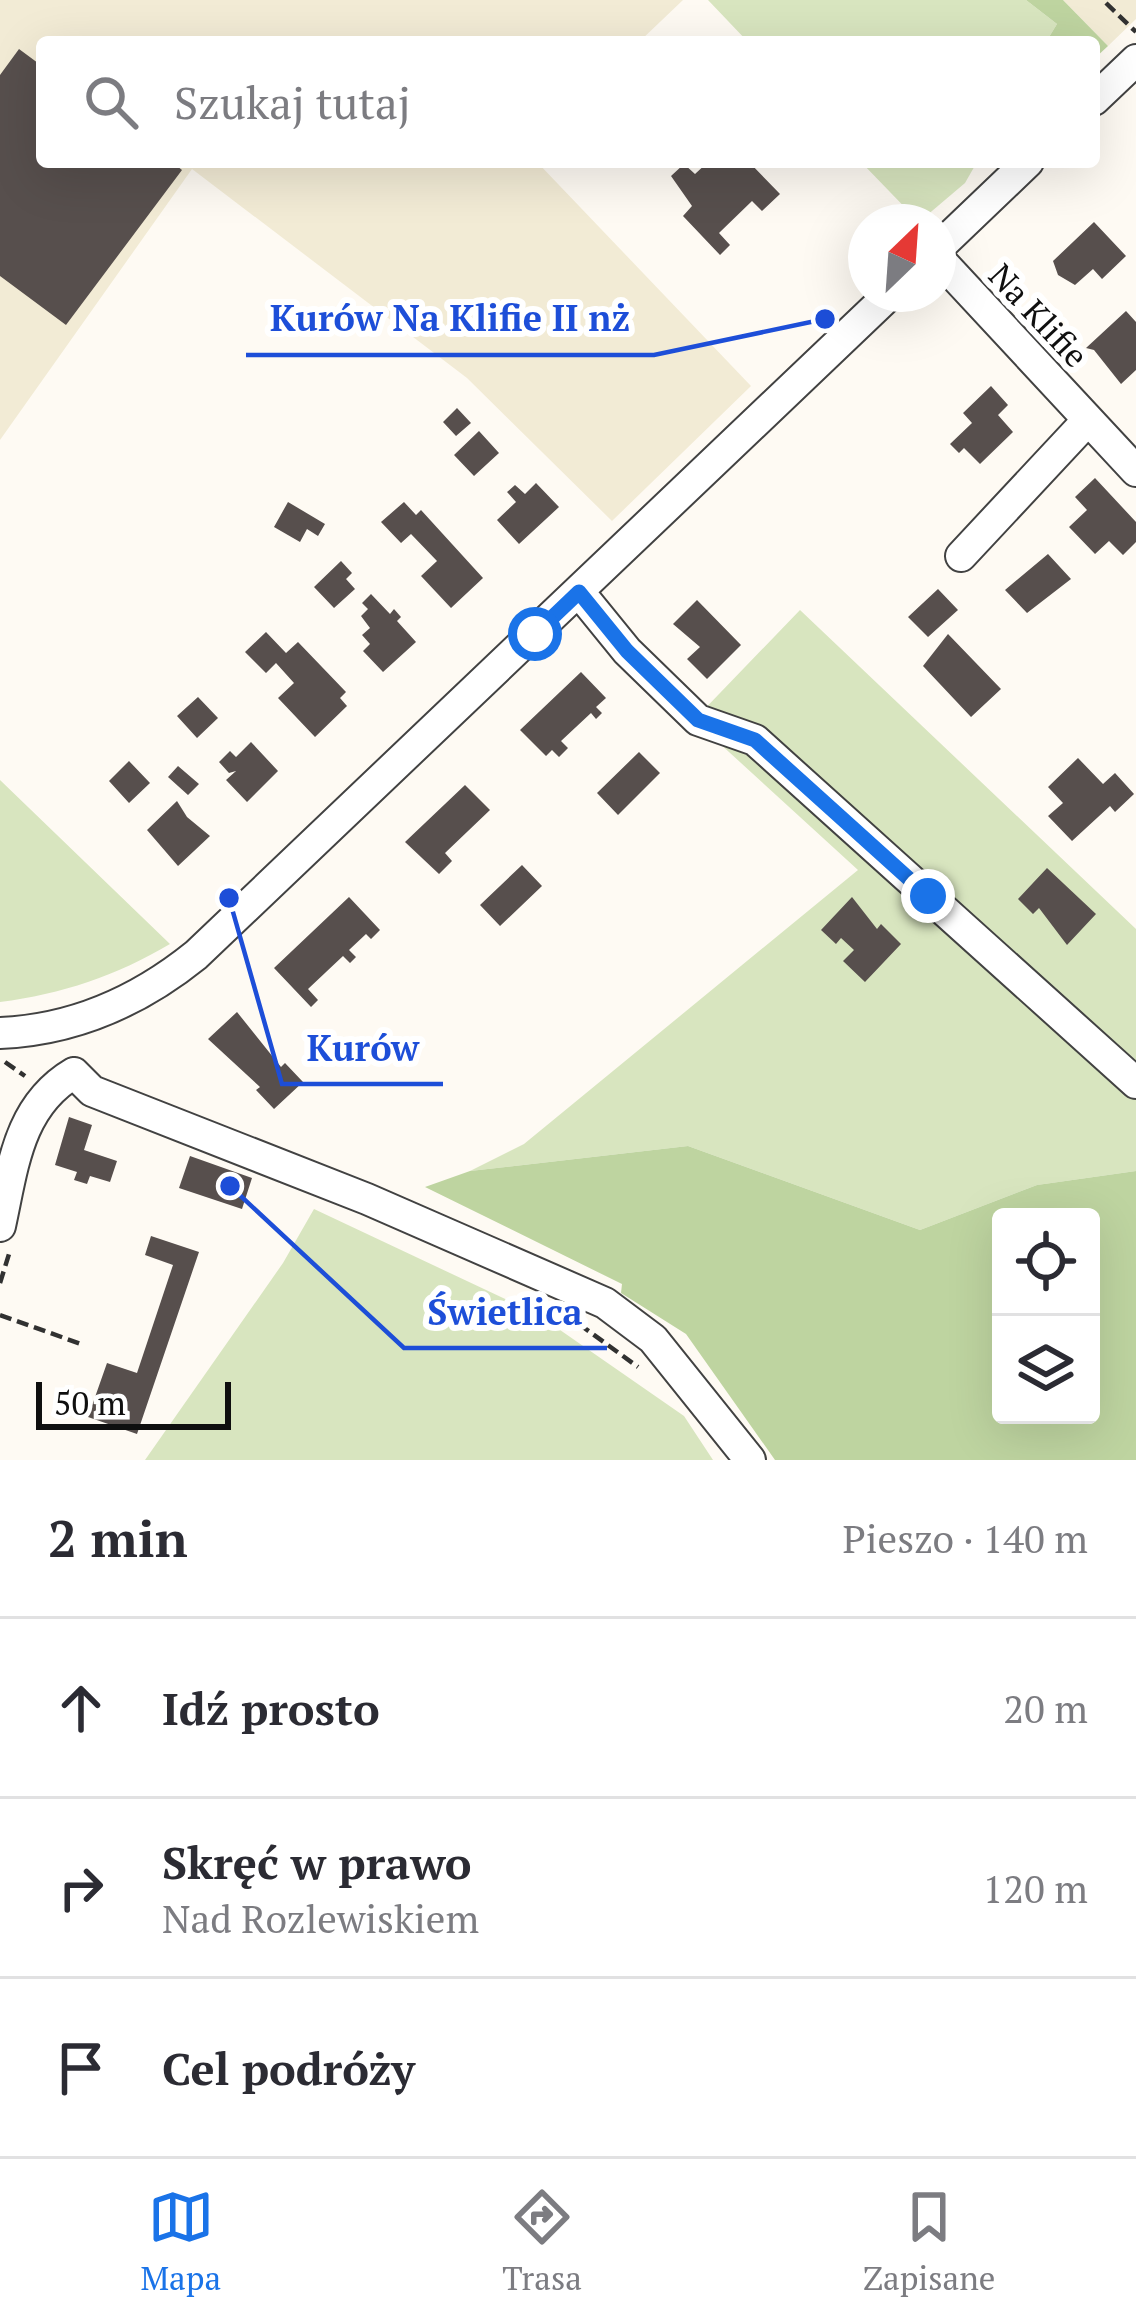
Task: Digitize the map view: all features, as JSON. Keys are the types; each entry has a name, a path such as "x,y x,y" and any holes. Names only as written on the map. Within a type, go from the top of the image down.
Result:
{"street":[{"path":"1100,94 1136,60"},
{"path":"956,231 1022,168"},
{"name":"Na Klifie","path":"956,278 1136,471"},
{"path":"0,1033 77,1020 128,1001 196,955 871,312"},
{"path":"961,556 1087,421"},
{"path":"579,592 627,651 698,720 755,740 1136,1083"},
{"path":"77,1020 74,1073 92,1091 386,1207 605,1303 653,1339 750,1460"},
{"path":"0,1226 15,1157 33,1106 46,1089 74,1073"}],"path":[{"path":"1106,2 1136,32"},
{"path":"0,1059 46,1089"},
{"path":"0,1315 81,1344"},
{"path":"575,1321 650,1376"}],"shaded area":[{"path":"0,0 683,0 645,36 36,36 36,168 543,168 751,386 612,521 467,378 192,169 0,440"},
{"path":"1063,0 1136,0 1136,19 1108,46"}],"green space":[{"path":"708,0 1026,0 1057,24 1050,36 742,36"},
{"path":"1026,0 1063,0 1098,36 1050,36 1057,24"},
{"path":"867,168 974,168 965,183 940,204 902,204"},
{"path":"800,610 1136,929 1136,1171 1037,1185 920,1230 688,1146 470,1171 524,1144 858,870 694,720"},
{"path":"0,780 170,944 88,982 0,1002"},
{"path":"688,1146 920,1230 1037,1185 1136,1171 1136,1460 775,1460 686,1334 621,1293 622,1284 425,1187 470,1171"},
{"path":"314,1209 537,1314 684,1416 713,1460 145,1460 283,1263"}],"building":[{"path":"19,49 36,62 36,168 182,170 66,325 0,276 0,75"},
{"path":"680,168 695,174 702,168 755,168 780,194 762,211 752,201 719,233 730,245 720,255 683,216 692,206 671,176"},
{"path":"1094,222 1126,256 1102,279 1093,269 1075,285 1058,275 1053,261"},
{"path":"1126,311 1136,322 1136,370 1121,384 1094,350 1086,348"},
{"path":"991,386 1008,405 998,415 1013,432 980,464 964,448 959,453 950,444 972,423 963,413"},
{"path":"457,408 471,423 456,436 443,422"},
{"path":"479,431 499,453 474,476 454,455"},
{"path":"1095,478 1136,522 1136,542 1123,555 1109,541 1095,554 1069,527 1087,510 1075,497"},
{"path":"536,483 559,507 519,544 497,520 516,502 507,492 515,485 525,494"},
{"path":"288,502 325,524 318,536 307,529 300,542 274,527"},
{"path":"404,502 416,515 421,510 483,578 451,608 421,576 437,561 411,534 401,543 381,522"},
{"path":"1048,554 1071,579 1027,613 1005,590"},
{"path":"341,561 352,573 346,579 355,589 334,608 314,587"},
{"path":"938,589 958,610 928,637 908,617"},
{"path":"371,594 390,614 394,609 401,617 397,621 416,642 383,672 363,651 370,644 362,635 370,628 361,616 368,609 362,603"},
{"path":"697,600 741,645 707,679 687,659 700,647 673,624"},
{"path":"266,632 286,653 298,642 346,692 340,698 347,706 315,737 278,698 294,683 276,663 266,673 245,652"},
{"path":"948,634 1001,689 971,717 923,666"},
{"path":"581,672 606,698 596,707 602,713 596,719 591,713 561,741 568,748 559,757 552,750 546,756 520,730"},
{"path":"198,697 218,718 197,738 177,716"},
{"path":"251,742 278,771 247,802 226,780 236,771 229,773 219,762 230,751 236,757"},
{"path":"639,752 660,773 618,815 597,793"},
{"path":"1078,758 1103,784 1115,773 1134,794 1115,812 1110,806 1072,841 1048,816 1063,803 1048,787"},
{"path":"129,761 150,783 129,803 109,781"},
{"path":"178,766 199,784 188,795 168,777"},
{"path":"465,785 490,810 445,853 452,861 439,874 405,842"},
{"path":"177,801 187,817 210,836 178,866 147,830"},
{"path":"522,865 542,886 500,926 480,905"},
{"path":"1047,868 1096,914 1067,945 1039,908 1033,914 1018,899"},
{"path":"349,897 380,930 371,939 366,934 349,950 356,957 350,963 343,956 308,989 318,1000 311,1007 274,968"},
{"path":"852,897 877,929 881,924 901,944 865,982 843,961 854,950 841,938 836,944 821,930"},
{"path":"237,1012 281,1067 285,1063 303,1082 274,1109 256,1090 260,1087 208,1039"},
{"path":"69,1117 92,1125 84,1150 117,1161 110,1182 90,1176 87,1184 74,1180 77,1172 55,1165"},
{"path":"190,1156 252,1178 242,1209 179,1188"},
{"path":"151,1236 199,1252 137,1434 88,1417 107,1363 137,1373 173,1265 145,1255"}],"place":[{"name":"Kurów Na Klifie II nż","path":"825,319"},
{"name":"Kurów","path":"229,898"},
{"name":"Świetlica","path":"230,1186"}],"route":[{"path":"535,634 579,592 627,651 698,720 755,740 928,896"}]}
